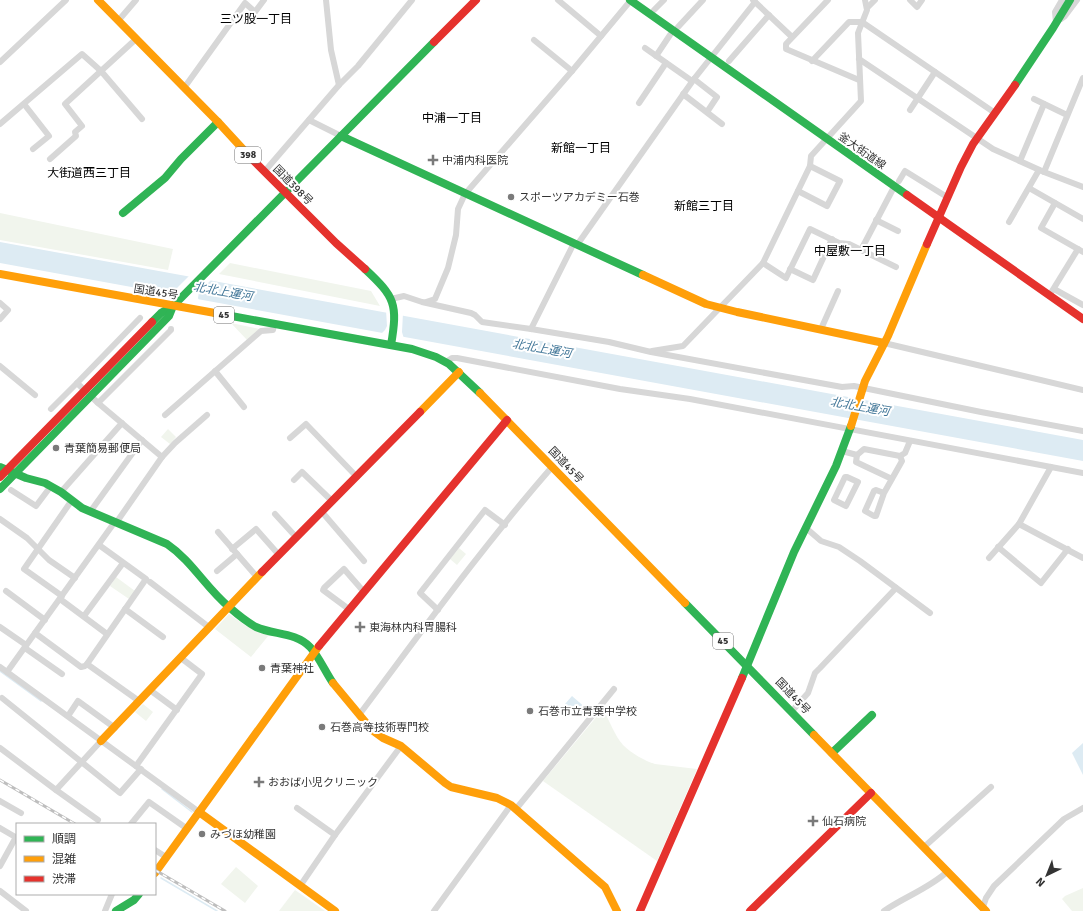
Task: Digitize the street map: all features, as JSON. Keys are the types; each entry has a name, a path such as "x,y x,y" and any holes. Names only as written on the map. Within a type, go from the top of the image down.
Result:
{"main road":[{"name":"国道398号","path":"98,0 218,122 264,172 382,285 391,299 395,310 391,342"},
{"path":"0,477 4,469 88,393 169,316 175,303 207,270 476,0"},
{"name":"釜大街道線","path":"630,0 826,139 896,184 938,217 1052,292 1083,319"},
{"path":"640,911 780,586 842,451 865,381 884,343 947,197 977,137 1021,76 1070,0"},
{"path":"123,213 165,178 182,158 218,122"},
{"path":"341,136 700,302 720,308 884,343"},
{"name":"国道45号","path":"0,274 151,303 175,303 274,324 391,342 426,353 446,362 459,372 507,420 948,871 983,910"},
{"path":"100,743 257,577 459,372"},
{"path":"0,489 88,393"},
{"path":"156,872 186,828 314,653 507,420"},
{"path":"4,469 52,486 82,508 167,544 176,550 228,607 248,622 257,627 298,638 311,648 333,684 372,730 383,738 402,746 451,787 497,798 513,807 605,887 617,911"},
{"path":"832,753 872,715"},
{"path":"750,911 871,793"},
{"path":"199,812 335,911"},
{"path":"116,911 134,900 138,895"}],"street":[{"path":"0,62 66,0"},
{"path":"118,21 136,0"},
{"path":"184,88 245,4 255,12 264,0"},
{"path":"326,0 331,50 339,85"},
{"path":"264,172 339,85 358,66 412,0"},
{"path":"558,0 601,36"},
{"path":"426,302 435,298 446,273 456,235 458,209 465,194 572,71 630,0"},
{"path":"654,10 664,0"},
{"path":"678,27 703,0"},
{"path":"828,0 786,44 786,49 859,80"},
{"path":"865,0 868,7"},
{"path":"651,352 659,349 683,346 763,263 810,166 811,156 861,101 858,33 868,7 874,0"},
{"path":"910,0 917,7 922,0"},
{"path":"1062,0 1055,12 1056,22 1065,16 1077,0"},
{"path":"531,329 576,244 632,169 693,80 754,1 792,38"},
{"path":"729,61 769,15"},
{"path":"812,61 849,22 862,22 995,113"},
{"path":"656,56 670,35"},
{"path":"50,159 76,136 75,132 82,126 65,104 136,39"},
{"path":"534,40 572,71"},
{"path":"645,48 717,97 707,112"},
{"path":"0,124 82,54 101,71 142,119"},
{"path":"859,59 993,149 1041,171 1083,187"},
{"path":"638,103 666,63"},
{"path":"910,110 936,72"},
{"path":"1009,222 1041,171 1068,115 1083,78"},
{"path":"683,94 722,124"},
{"path":"1034,99 1068,115"},
{"path":"24,104 49,136 33,149"},
{"path":"1020,161 1044,104"},
{"path":"309,120 341,136"},
{"path":"798,191 827,206 840,182 810,166"},
{"path":"861,250 896,184 905,171 947,197"},
{"path":"1029,188 1083,219"},
{"path":"1055,203 1041,228 1081,251 1052,292 1083,305"},
{"path":"876,220 898,232"},
{"path":"763,263 786,278 810,228 839,243 849,244 896,267"},
{"path":"790,269 813,280 832,239"},
{"path":"821,329 838,291"},
{"path":"391,299 404,296 471,313 482,322 609,342 651,352 842,387 854,386 863,390 1083,431"},
{"path":"0,303 8,310 0,319"},
{"path":"51,410 140,318"},
{"path":"165,415 261,331 273,330 274,324"},
{"path":"98,403 170,329"},
{"path":"884,343 1083,390"},
{"path":"446,362 452,358 457,358 620,389 690,399 851,427 910,441 1083,473"},
{"path":"0,366 35,396"},
{"path":"214,371 244,407"},
{"path":"77,383 162,458"},
{"path":"7,672 162,458 175,443 207,416"},
{"path":"61,492 122,423"},
{"path":"290,438 306,424 357,477"},
{"path":"90,512 142,440"},
{"path":"892,479 856,462 857,455 864,449 900,456 905,453 910,441"},
{"path":"842,451 857,455"},
{"path":"884,493 902,461 900,456"},
{"path":"359,715 438,610 552,467"},
{"path":"988,558 1019,524 1051,468"},
{"path":"294,480 302,472 332,501"},
{"path":"847,477 858,482 846,506 834,500 838,492 847,477"},
{"path":"11,490 36,506 52,486"},
{"path":"826,486 838,492"},
{"path":"72,500 24,569 107,634"},
{"path":"438,610 420,594 424,587 485,510 505,525"},
{"path":"322,512 364,562"},
{"path":"275,514 296,537"},
{"path":"0,519 27,538 49,560 75,578"},
{"path":"1019,524 1083,558"},
{"path":"806,528 821,541 839,547 860,561 930,613"},
{"path":"217,572 234,551 256,529 279,555"},
{"path":"218,532 257,577"},
{"path":"35,633 81,667 87,664 146,580 99,545"},
{"path":"998,547 1041,583 1068,549"},
{"path":"84,616 123,563"},
{"path":"350,610 323,590 324,588 344,569 364,592"},
{"path":"150,582 210,628"},
{"path":"792,711 808,693 815,674 820,668 896,588"},
{"path":"6,592 45,620"},
{"path":"126,609 164,637"},
{"path":"0,627 62,674"},
{"path":"1,698 120,793 138,770 202,674 181,658"},
{"path":"87,664 139,702"},
{"path":"0,667 68,716 100,743 199,812"},
{"path":"434,911 513,807 614,689"},
{"path":"150,690 177,710"},
{"path":"68,716 78,701 115,728"},
{"path":"56,790 100,743"},
{"path":"300,886 335,835 402,746"},
{"path":"0,748 98,820"},
{"path":"924,847 991,787"},
{"path":"0,801 21,813"},
{"path":"132,823 149,802 186,828"},
{"path":"297,808 335,835"},
{"path":"983,910 986,898 994,886 1064,819 1083,808"},
{"path":"0,828 16,838 0,866"},
{"path":"156,851 166,857"},
{"path":"884,911 940,878 948,871"},
{"path":"0,891 26,911"},
{"path":"105,911 112,895"}],"shaded area":[{"path":"0,213 173,249 168,270 0,240"},
{"path":"230,263 371,291 380,306 219,274"},
{"path":"231,323 260,329 247,340"},
{"path":"168,429 176,437 170,444 161,437"},
{"path":"459,548 466,554 457,565 450,559"},
{"path":"116,577 135,591 129,599 110,586"},
{"path":"229,614 246,626 269,635 251,657 215,629"},
{"path":"143,704 153,712 146,721 135,712"},
{"path":"603,709 620,741 634,754 655,764 697,769 657,861 543,781"},
{"path":"236,867 258,886 245,903 221,884"},
{"path":"1083,888 1083,911 1072,911 1062,899 1065,896"},
{"path":"295,890 325,911 279,911"}],"water":[{"name":"北北上運河","path":"0,242 1083,440 1083,461 0,263"},
{"path":"572,696 587,709 580,717 565,704"},
{"path":"1083,743 1083,775 1072,753"}],"pier":[{"path":"190,275 212,279 199,292 199,301 169,296"},
{"path":"386,310 403,313 402,332 404,339 381,334 387,326"}],"waterway":[{"path":"0,671 41,701"},
{"path":"162,789 192,812"},
{"path":"161,878 217,911"}],"railway":[{"path":"0,780 73,823"},
{"path":"156,871 225,911"}],"traffic: fast":[{"path":"630,0 907,195"},
{"path":"1015,85 1070,0"},
{"path":"152,322 161,313 173,306 434,42"},
{"path":"123,213 165,178 181,159 218,122"},
{"path":"341,136 643,275"},
{"path":"365,269 383,287 392,302 394,320 391,345"},
{"path":"0,489 169,316 173,306"},
{"path":"215,313 412,349 436,357 449,364 480,393"},
{"path":"742,678 794,552 836,466 851,426"},
{"path":"0,467 26,478 45,483 61,492 82,508 167,544 192,566 221,600 246,620 263,630 291,636 304,642 310,647 333,683"},
{"path":"685,603 814,735"},
{"path":"832,753 872,715"},
{"path":"116,911 134,900 138,895"}],"traffic: slow":[{"path":"98,0 218,122 252,159"},
{"path":"851,426 865,381 888,336 927,244"},
{"path":"0,274 215,313"},
{"path":"643,275 706,304 884,343"},
{"path":"420,412 459,372"},
{"path":"480,393 685,603"},
{"path":"101,741 262,572"},
{"path":"156,872 319,646"},
{"path":"333,683 372,730 383,738 401,746 445,783 451,787 497,798 511,805 605,887 617,911"},
{"path":"814,735 986,911"},
{"path":"199,812 335,911"}],"traffic: jam":[{"path":"434,42 476,0"},
{"path":"927,244 961,167 973,144 1015,85"},
{"path":"252,159 336,243 365,269"},
{"path":"907,195 1083,319"},
{"path":"0,477 152,322"},
{"path":"262,572 420,412"},
{"path":"319,646 507,420"},
{"path":"640,911 742,678"},
{"path":"750,911 871,793"}],"place":[{"name":"中浦内科医院","path":"433,160"},
{"name":"スポーツアカデミー石巻","path":"511,197"},
{"name":"青葉簡易郵便局","path":"56,448"},
{"name":"東海林内科胃腸科","path":"360,627"},
{"name":"青葉神社","path":"262,668"},
{"name":"石巻市立青葉中学校","path":"530,711"},
{"name":"石巻高等技術専門校","path":"322,727"},
{"name":"おおば小児クリニック","path":"259,782"},
{"name":"仙石病院","path":"813,821"},
{"name":"みづほ幼稚園","path":"202,834"}],"district":[{"name":"三ツ股一丁目","path":"256,19"},
{"name":"中浦一丁目","path":"452,118"},
{"name":"新館一丁目","path":"581,148"},
{"name":"大街道西三丁目","path":"89,173"},
{"name":"新館三丁目","path":"704,206"},
{"name":"中屋敷一丁目","path":"850,251"}]}
